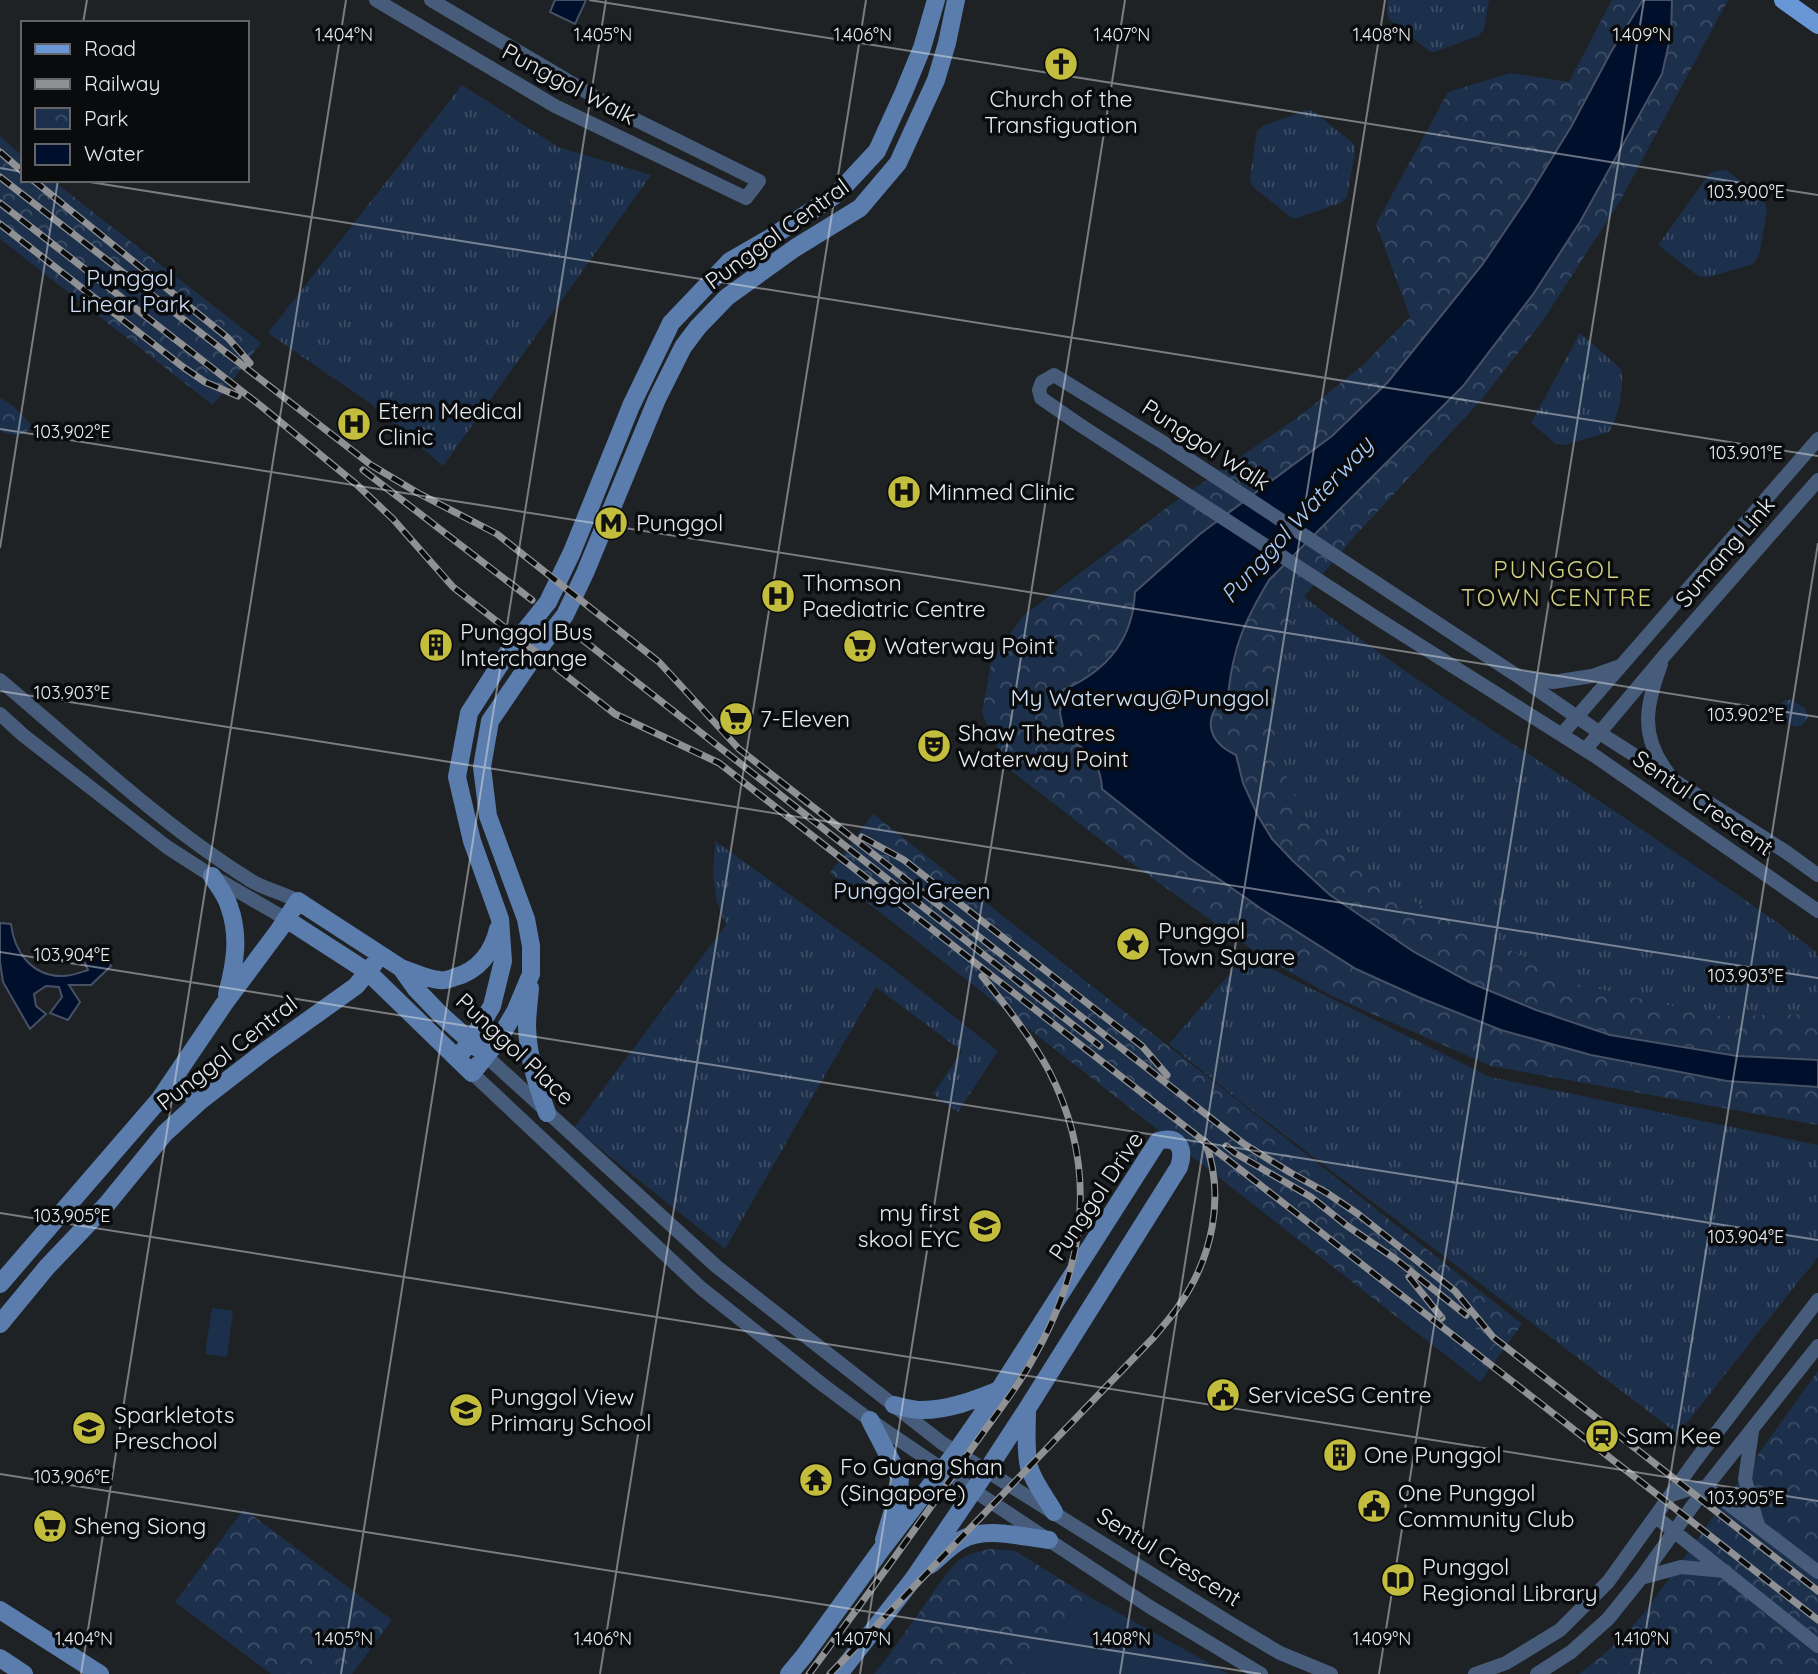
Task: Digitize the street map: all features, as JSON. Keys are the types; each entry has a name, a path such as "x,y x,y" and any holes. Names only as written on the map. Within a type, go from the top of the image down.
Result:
{"main road":[{"name":"Punggol Central","path":"457,1058 471,1041 492,1006 503,961 500,919 472,841 457,777 469,713 508,652 548,602 572,552 631,406 671,323 730,261 771,238 837,194 877,151 922,48 936,0"},
{"name":"Punggol Central","path":"472,1073 497,1042 515,1012 531,974 531,946 526,919 488,816 482,767 490,721 565,615 657,398 683,347 698,327 727,298 795,248 860,208 898,163 936,79 956,0"},
{"path":"1784,1 1818,25"},
{"path":"212,876 229,903 235,929 235,963 224,1004"},
{"name":"Punggol Central","path":"0,1284 159,1100 298,901"},
{"name":"Punggol Place","path":"298,901 401,968 423,997 486,1056"},
{"name":"Punggol Place","path":"286,919 368,972 472,1073"},
{"path":"401,968 441,981 472,970 486,957 495,942 500,919"},
{"name":"Punggol Central","path":"0,1324 47,1267 107,1204 165,1133 199,1102 265,1051 356,986 380,955"},
{"path":"531,974 527,1026 535,1080 548,1113"},
{"path":"159,1100 177,1088 188,1091 199,1102"},
{"name":"Punggol Drive","path":"789,1674 957,1452 1158,1141 1171,1140 1177,1143 1183,1156 1179,1167 1027,1409 914,1578 839,1674"},
{"path":"894,1405 920,1410 951,1407 999,1390"},
{"path":"1027,1409 1029,1466 1054,1512"},
{"path":"870,1420 900,1478 881,1550"},
{"path":"914,1578 959,1541 972,1535 986,1533 1049,1540"},
{"path":"0,1610 100,1674"},
{"path":"0,1658 24,1674"}],"street":[{"name":"Punggol Walk","path":"376,0 555,106 746,198 759,181 624,114 431,0"},
{"name":"Punggol Walk","path":"1562,734 1383,622 1041,398 1039,390 1042,382 1054,375 1164,443 1577,717"},
{"name":"Sumang Link","path":"1562,734 1818,439"},
{"name":"Sumang Link","path":"1585,750 1818,480"},
{"path":"1664,656 1648,704 1647,725 1659,761 1675,782"},
{"path":"1519,677 1553,682 1592,676 1623,665"},
{"name":"Punggol Place","path":"0,680 200,845 252,881 298,901"},
{"name":"Punggol Place","path":"0,714 156,839 212,876 286,919"},
{"name":"Sentul Crescent","path":"1577,717 1818,875"},
{"name":"Sentul Crescent","path":"1562,734 1818,911"},
{"name":"Punggol Place","path":"486,1056 716,1266 942,1443 986,1472"},
{"name":"Punggol Place","path":"472,1073 701,1288 870,1420 973,1490"},
{"path":"1475,1674 1506,1663 1560,1630 1608,1582 1818,1300"},
{"path":"1537,1674 1571,1652 1608,1619 1706,1487 1818,1346"},
{"path":"1752,1431 1745,1479 1758,1527"},
{"name":"Sentul Crescent","path":"986,1472 1280,1653 1331,1674"},
{"path":"1671,1495 1706,1487 1818,1572"},
{"path":"973,1490 1150,1607 1261,1674"},
{"path":"1656,1517 1818,1646"},
{"path":"1641,1578 1681,1567 1725,1571"}],"green space":[{"path":"1388,0 1489,0 1484,30 1478,36 1434,52 1429,51 1389,19"},
{"name":"My Waterway@Punggol","path":"1612,0 1728,0 1620,201 1542,322 1482,399 1351,540 1304,597 1275,658 1275,746 1301,813 1396,893 1580,985 1716,1016 1818,1014 1818,1125 1491,1066 1334,997 1258,954 1123,857 1005,766 982,713 992,659 1023,616 1169,506 1301,415 1363,365 1410,317 1376,224 1448,92 1511,73 1569,82"},
{"path":"462,85 558,147 651,175 443,466 370,403 268,333"},
{"path":"1306,110 1313,111 1354,144 1355,151 1347,197 1341,203 1292,218 1252,186 1250,178 1257,131 1263,126"},
{"name":"Punggol Linear Park","path":"0,136 21,155 21,182 55,182 261,343 213,405 0,239"},
{"path":"1728,171 1765,202 1767,210 1759,255 1753,264 1709,277 1700,277 1658,245 1710,173"},
{"path":"1580,333 1621,369 1620,401 1609,432 1565,445 1556,444 1531,423"},
{"path":"0,398 13,406 31,425 27,432 18,435 3,433 0,428"},
{"path":"1304,597 1397,665 1637,826 1815,951 1818,957 1818,1014 1716,1016 1580,985 1396,893 1301,813 1275,746 1275,658"},
{"path":"1785,700 1791,700 1805,708 1808,717 1803,725 1796,727 1786,722 1780,714 1780,705"},
{"name":"Punggol Green","path":"873,814 1522,1324 1480,1382 830,873"},
{"path":"715,841 888,965 998,1051 958,1112 933,1094 962,1051 876,987 725,1249 574,1128 726,925 717,902 713,874"},
{"path":"1245,956 1490,1077 1818,1145 1818,1257 1678,1434 1241,1102 1169,1044"},
{"path":"1374,1244 1494,1344 1476,1365 1357,1265"},
{"path":"212,1308 233,1311 227,1357 205,1354"},
{"path":"1818,1371 1818,1674 1579,1674 1614,1645 1645,1612"},
{"path":"244,1509 392,1620 352,1674 271,1674 175,1602"},
{"path":"990,1549 1015,1551 1086,1595 1228,1674 874,1674 959,1560"},
{"path":"1086,1595 1228,1674 1026,1674"}],"water":[{"path":"555,0 586,0 575,24 550,12"},
{"name":"Punggol Waterway","path":"1643,0 1672,0 1671,34 1662,74 1580,222 1534,293 1463,386 1269,580 1241,635 1228,695 1214,711 1211,728 1218,743 1236,755 1243,783 1272,839 1330,895 1414,952 1471,983 1536,1010 1610,1035 1737,1056 1818,1060 1818,1087 1727,1081 1591,1055 1501,1030 1356,969 1263,910 1189,858 1102,789 1096,764 1086,751 1065,737 1060,713 1063,690 1093,673 1115,652 1129,624 1135,592 1200,534 1332,436 1388,382 1482,265 1528,197"},
{"path":"0,923 11,924 16,943 26,960 50,975 63,976 88,970 84,961 102,950 111,966 91,985 69,985 80,1002 68,1020 50,1013 62,997 59,987 46,986 34,994 36,1006 46,1014 30,1029 3,982"}],"railway":[{"path":"0,152 21,170"},
{"path":"0,177 371,465 497,534 659,662 739,749 1244,1144 1358,1214 1455,1291 1493,1337 1818,1591"},
{"path":"35,182 228,338 250,363"},
{"path":"0,203 261,406 356,484 393,519 453,587 615,714 719,763 1818,1620"},
{"path":"0,224 183,367 205,382 238,396"},
{"path":"363,470 532,600"},
{"path":"583,640 1100,1046"},
{"path":"862,837 904,860 1142,1046 1167,1075"},
{"path":"809,1674 1023,1375 1049,1328 1074,1256 1080,1182 1075,1145 1065,1108 1049,1071 1034,1046 982,976"},
{"path":"830,1674 1154,1337 1178,1307 1200,1269 1212,1227 1214,1184 1205,1141"},
{"path":"1226,1146 1311,1197 1466,1315"},
{"path":"1409,1277 1442,1318"}],"place":[{"name":"Church of the Transfiguation","path":"1061,64"},
{"name":"Etern Medical Clinic","path":"354,424"},
{"name":"Minmed Clinic","path":"904,492"},
{"name":"Punggol","path":"611,523"},
{"name":"Thomson Paediatric Centre","path":"778,596"},
{"name":"Punggol Bus Interchange","path":"436,645"},
{"name":"Waterway Point","path":"860,646"},
{"name":"7-Eleven","path":"736,719"},
{"name":"Shaw Theatres Waterway Point","path":"934,746"},
{"name":"Punggol Town Square","path":"1133,944"},
{"name":"my first skool EYC","path":"985,1226"},
{"name":"ServiceSG Centre","path":"1223,1395"},
{"name":"Punggol View Primary School","path":"466,1410"},
{"name":"Sparkletots Preschool","path":"89,1428"},
{"name":"Sam Kee","path":"1602,1436"},
{"name":"One Punggol","path":"1340,1455"},
{"name":"Fo Guang Shan (Singapore)","path":"816,1480"},
{"name":"One Punggol Community Club","path":"1374,1506"},
{"name":"Sheng Siong","path":"50,1526"},
{"name":"Punggol Regional Library","path":"1398,1580"}],"district":[{"name":"PUNGGOL TOWN CENTRE","path":"1557,584"}]}
